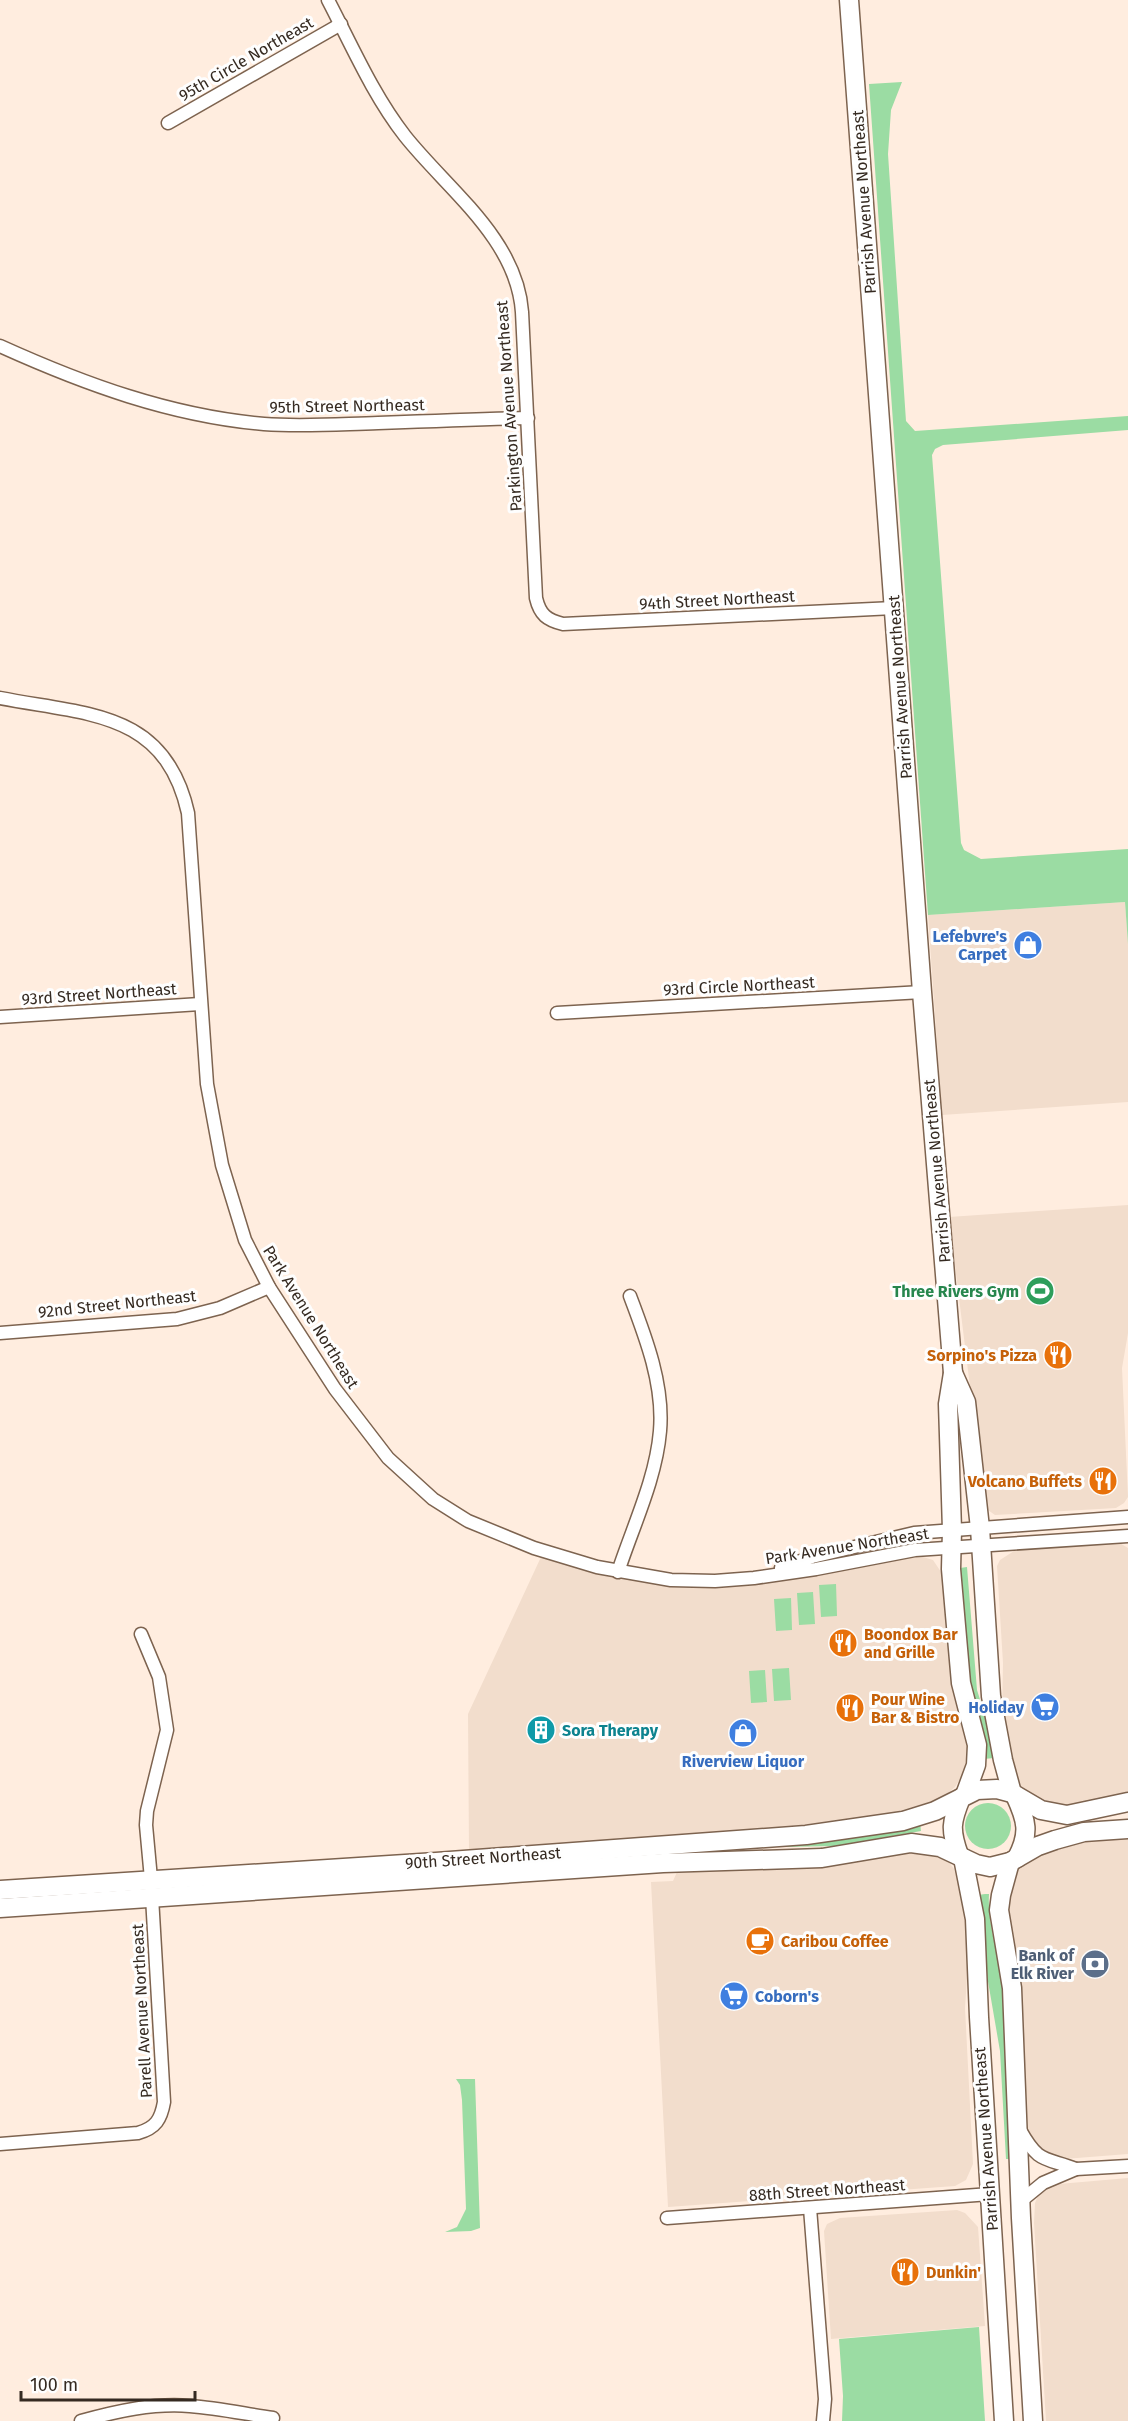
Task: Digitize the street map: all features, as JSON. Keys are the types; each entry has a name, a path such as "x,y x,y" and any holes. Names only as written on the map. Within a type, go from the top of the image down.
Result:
{"main road":[{"name":"Parrish Avenue Northeast","path":"849,0 922,992 953,1373 948,1404 951,1569 962,1683 977,1745 976,1765 963,1796"},
{"name":"Parrish Avenue Northeast","path":"953,1373 966,1402 981,1537 992,1696 1003,1760 1014,1794"},
{"path":"1128,1802 1067,1815 1041,1810 1014,1794 988,1789 963,1796 951,1830 961,1857 990,1867 1014,1860 1054,1840 1084,1832 1128,1829"},
{"path":"1014,1794 1026,1821 1026,1834 1014,1860"},
{"name":"90th Street Northeast","path":"0,1908 151,1888 806,1835 903,1821 935,1810 963,1796"},
{"name":"90th Street Northeast","path":"0,1890 151,1888 663,1863 822,1858 911,1843 940,1847 961,1857"},
{"name":"Parrish Avenue Northeast","path":"961,1857 975,1920 1004,2421"},
{"name":"Parrish Avenue Northeast","path":"1014,1860 1001,1895 999,1910 1012,1988 1033,2421"},
{"path":"990,2194 1001,2195 1021,2210"}],"street":[{"name":"Parkington Avenue Northeast","path":"328,0 377,94 404,135 487,230 502,251 514,274 521,304 536,598 543,616"},
{"name":"95th Circle Northeast","path":"168,123 341,24"},
{"name":"95th Street Northeast","path":"0,346 62,372 158,406 232,420 297,425 528,418"},
{"name":"94th Street Northeast","path":"543,616 563,624 894,608"},
{"name":"Park Avenue Northeast","path":"0,698 108,719 129,727 162,753 174,771 183,791 188,813 207,1084 222,1165 232,1204 245,1240 269,1287 335,1389 388,1458 411,1481 450,1511 502,1537 565,1559 618,1572 671,1581 754,1578 915,1550 952,1539 981,1537"},
{"name":"93rd Circle Northeast","path":"557,1013 922,992"},
{"name":"93rd Street Northeast","path":"0,1017 200,1004"},
{"name":"92nd Street Northeast","path":"0,1333 177,1319 220,1308 269,1287"},
{"path":"618,1572 657,1454 660,1429 660,1405 656,1382 644,1333 630,1296"},
{"path":"981,1537 1128,1517"},
{"name":"Park Avenue Northeast","path":"754,1578 812,1557 914,1533 952,1539 981,1537"},
{"path":"981,1537 1128,1536"},
{"name":"Parell Avenue Northeast","path":"0,2144 151,2130 158,2123 164,2102 146,1825 147,1811 166,1730 159,1677 141,1634"},
{"path":"1018,2127 1028,2145 1042,2159 1076,2169"},
{"path":"1021,2210 1043,2183 1076,2169 1128,2166"},
{"name":"88th Street Northeast","path":"667,2218 990,2194"},
{"path":"810,2208 825,2399 823,2421"},
{"path":"81,2421 115,2412 160,2406 190,2406 273,2418"}],"shaded area":[{"path":"1125,902 1128,944 1128,1102 942,1115 928,915"},
{"path":"1128,1205 1128,1333 1122,1368 1128,1497 1116,1508 995,1515 985,1508 949,1217"},
{"path":"1118,1542 1128,1548 1128,1794 1072,1807 1041,1802 1023,1789 1018,1781 1002,1716 1003,1663 997,1566 1000,1560 1014,1551"},
{"path":"541,1557 595,1572 655,1584 702,1586 885,1559 923,1557 933,1560 943,1575 968,1750 963,1774 955,1787 946,1795 892,1813 763,1830 469,1851 468,1714"},
{"path":"1128,1837 1128,2154 1064,2159 1048,2157 1027,2136 1005,1915 1010,1886 1018,1869 1037,1856 1091,1840"},
{"path":"901,1849 932,1853 948,1861 954,1869 964,1903 968,1963 965,2008 973,2164 966,2180 955,2186 668,2207 651,1882 673,1881 677,1872 685,1867"},
{"path":"1128,2178 1128,2421 1046,2421 1034,2223 1035,2203 1038,2196 1047,2188 1059,2184"},
{"path":"957,2210 965,2213 978,2227 985,2326 831,2339 824,2231 827,2224 840,2218"}],"green space":[{"path":"902,82 891,110 888,154 906,421 915,431 1128,416 1128,430 943,445 935,449 932,455 961,843 964,850 981,859 1128,849 1128,944 1125,902 928,915 869,84"},
{"path":"967,1567 977,1690 989,1728 994,1758 984,1759 968,1668 960,1568"},
{"path":"836,1584 837,1616 821,1617 819,1585"},
{"path":"813,1592 815,1624 799,1625 797,1593"},
{"path":"791,1598 792,1630 776,1631 774,1599"},
{"path":"789,1668 791,1700 774,1701 772,1669"},
{"path":"765,1670 767,1702 751,1703 749,1671"},
{"path":"988,1803 1004,1810 1011,1826 1004,1842 988,1849 972,1842 965,1826 972,1810"},
{"path":"920,1822 921,1831 835,1846 783,1847 783,1843"},
{"path":"989,1894 991,1928 1002,1985 1010,2159 1006,2159 1000,2051 985,1964 978,1895"},
{"path":"456,2079 475,2079 480,2228 471,2231 445,2232 457,2227 466,2209 462,2100 460,2085"},
{"path":"979,2327 985,2421 842,2421 843,2396 839,2339"}],"place":[{"name":"Lefebvre's Carpet","path":"1028,945"},
{"name":"Three Rivers Gym","path":"1040,1291"},
{"name":"Sorpino's Pizza","path":"1058,1355"},
{"name":"Volcano Buffets","path":"1103,1481"},
{"name":"Boondox Bar and Grille","path":"843,1643"},
{"name":"Holiday","path":"1045,1707"},
{"name":"Pour Wine Bar & Bistro","path":"850,1708"},
{"name":"Sora Therapy","path":"541,1730"},
{"name":"Riverview Liquor","path":"743,1733"},
{"name":"Caribou Coffee","path":"760,1941"},
{"name":"Bank of Elk River","path":"1095,1964"},
{"name":"Coborn's","path":"734,1996"},
{"name":"Dunkin'","path":"905,2272"}]}
